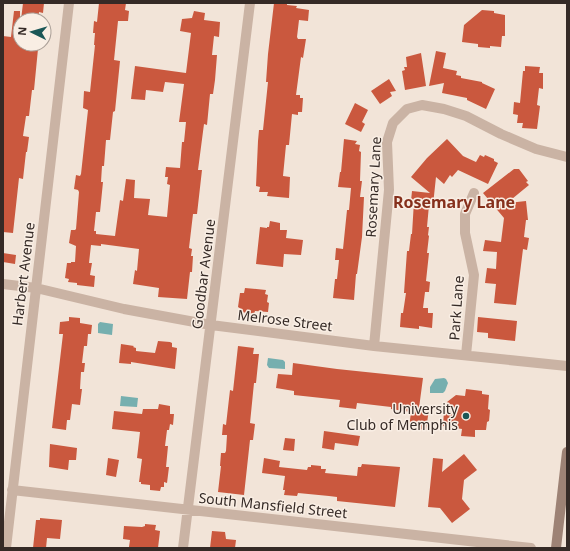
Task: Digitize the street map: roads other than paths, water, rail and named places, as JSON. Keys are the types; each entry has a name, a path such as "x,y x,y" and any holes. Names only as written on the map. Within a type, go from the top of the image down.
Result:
{"main road":[{"path":"556,548 567,452"}],"street":[{"name":"Harbert Avenue","path":"6,548 69,3"},
{"name":"Goodbar Avenue","path":"183,548 250,3"},
{"name":"Rosemary Lane","path":"374,346 389,190 387,142 393,123 407,109 422,105 444,109 466,116 501,134 536,149 567,157"},
{"name":"Park Lane","path":"466,355 474,275 465,232 464,214 474,194"},
{"name":"Melrose Street","path":"3,284 36,288 124,309 210,325 374,346 567,366"},
{"name":"South Mansfield Street","path":"12,490 531,548"}],"water":[{"path":"100,322 113,324 112,335 98,333 98,324"},
{"path":"268,358 283,360 285,362 285,369 269,368 267,365"},
{"path":"444,378 448,383 445,391 443,393 430,393 430,387 435,379"},
{"path":"121,396 138,398 137,407 120,406"}],"place":[{"name":"University Club of Memphis","path":"466,416"}],"district":[{"name":"Rosemary Lane","path":"454,202"}]}
